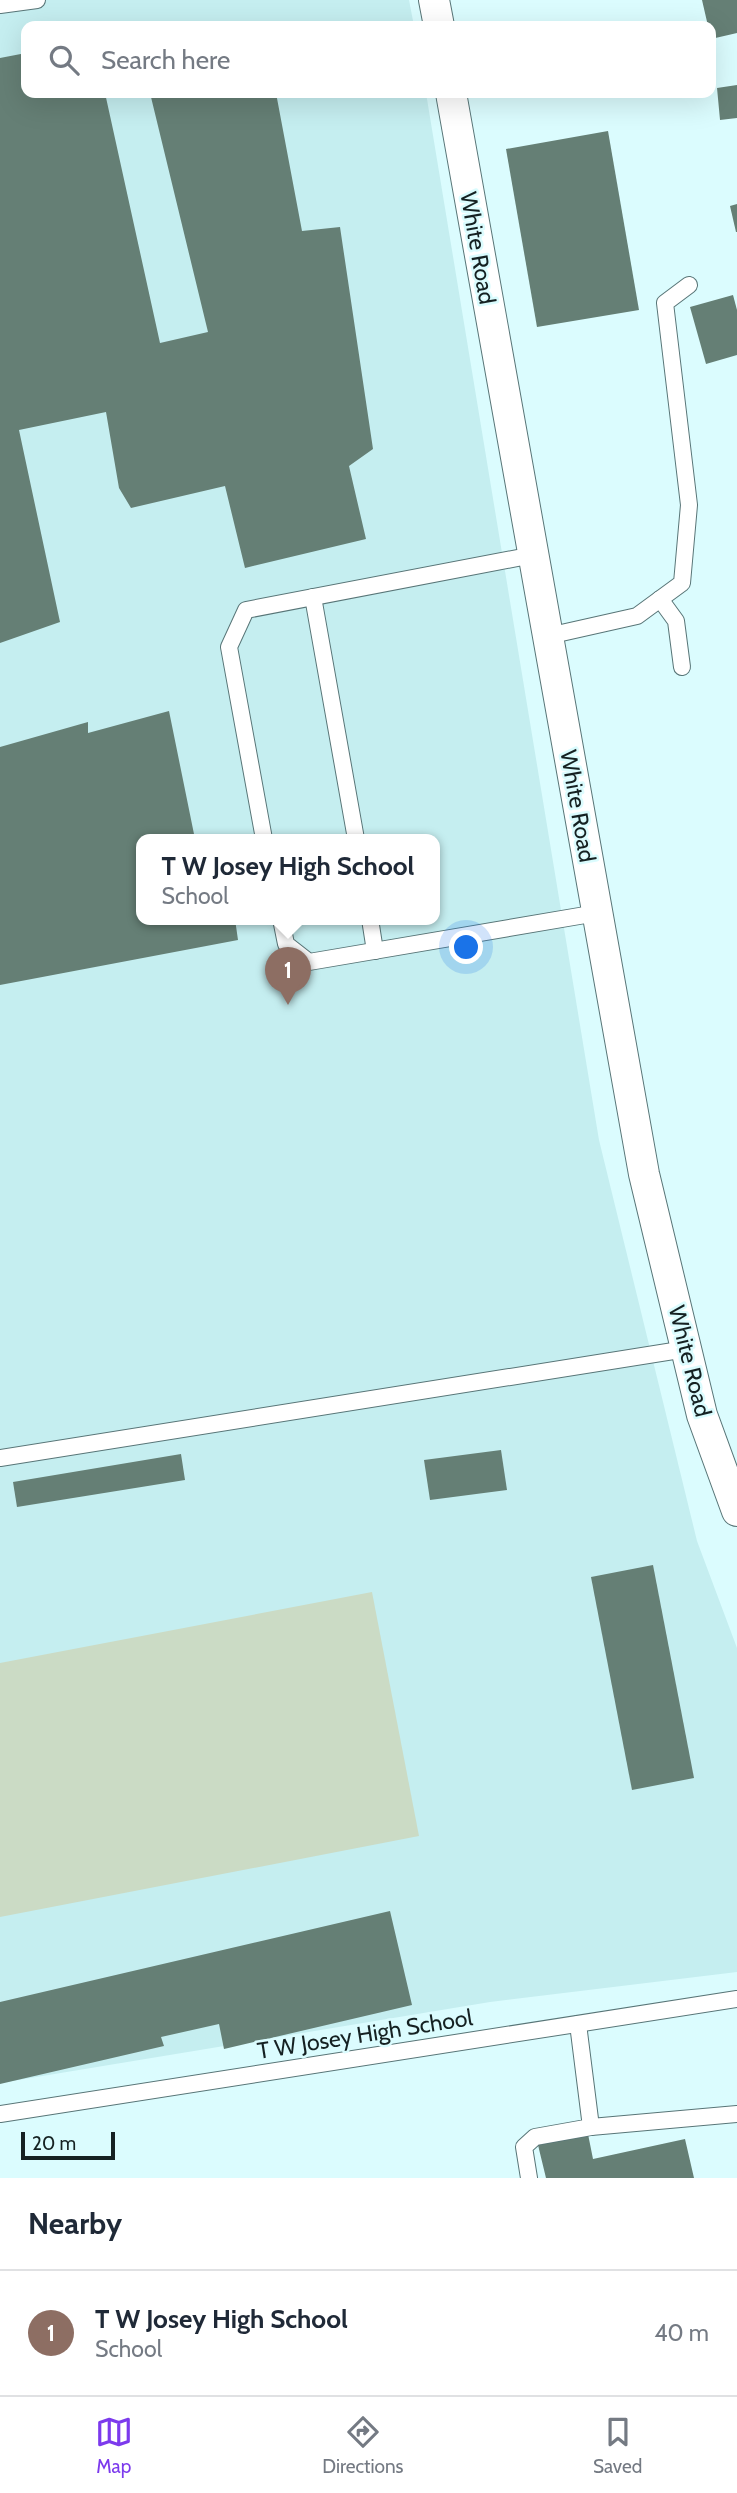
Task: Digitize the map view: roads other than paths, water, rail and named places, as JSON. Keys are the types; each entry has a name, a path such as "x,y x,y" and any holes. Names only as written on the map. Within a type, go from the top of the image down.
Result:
{"street":[{"path":"434,0 438,21"},
{"name":"White Road","path":"452,98 644,1174 702,1415 737,1511"}],"lane":[{"path":"0,5 37,0"},
{"path":"548,636 637,616 681,583 689,505 664,303 689,285"},
{"path":"263,834 229,647 246,610 533,555"},
{"path":"313,597 355,834"},
{"path":"660,600 677,621 682,667"},
{"path":"282,925 286,944 309,962 597,913"},
{"path":"371,925 376,951"},
{"path":"0,1458 686,1349"},
{"name":"T W Josey High School","path":"0,2114 737,1999"},
{"path":"578,2024 591,2127"},
{"path":"529,2178 524,2147 536,2137 591,2127 737,2114"}],"place":[{"name":"T W Josey High School","path":"288,1005"}]}
